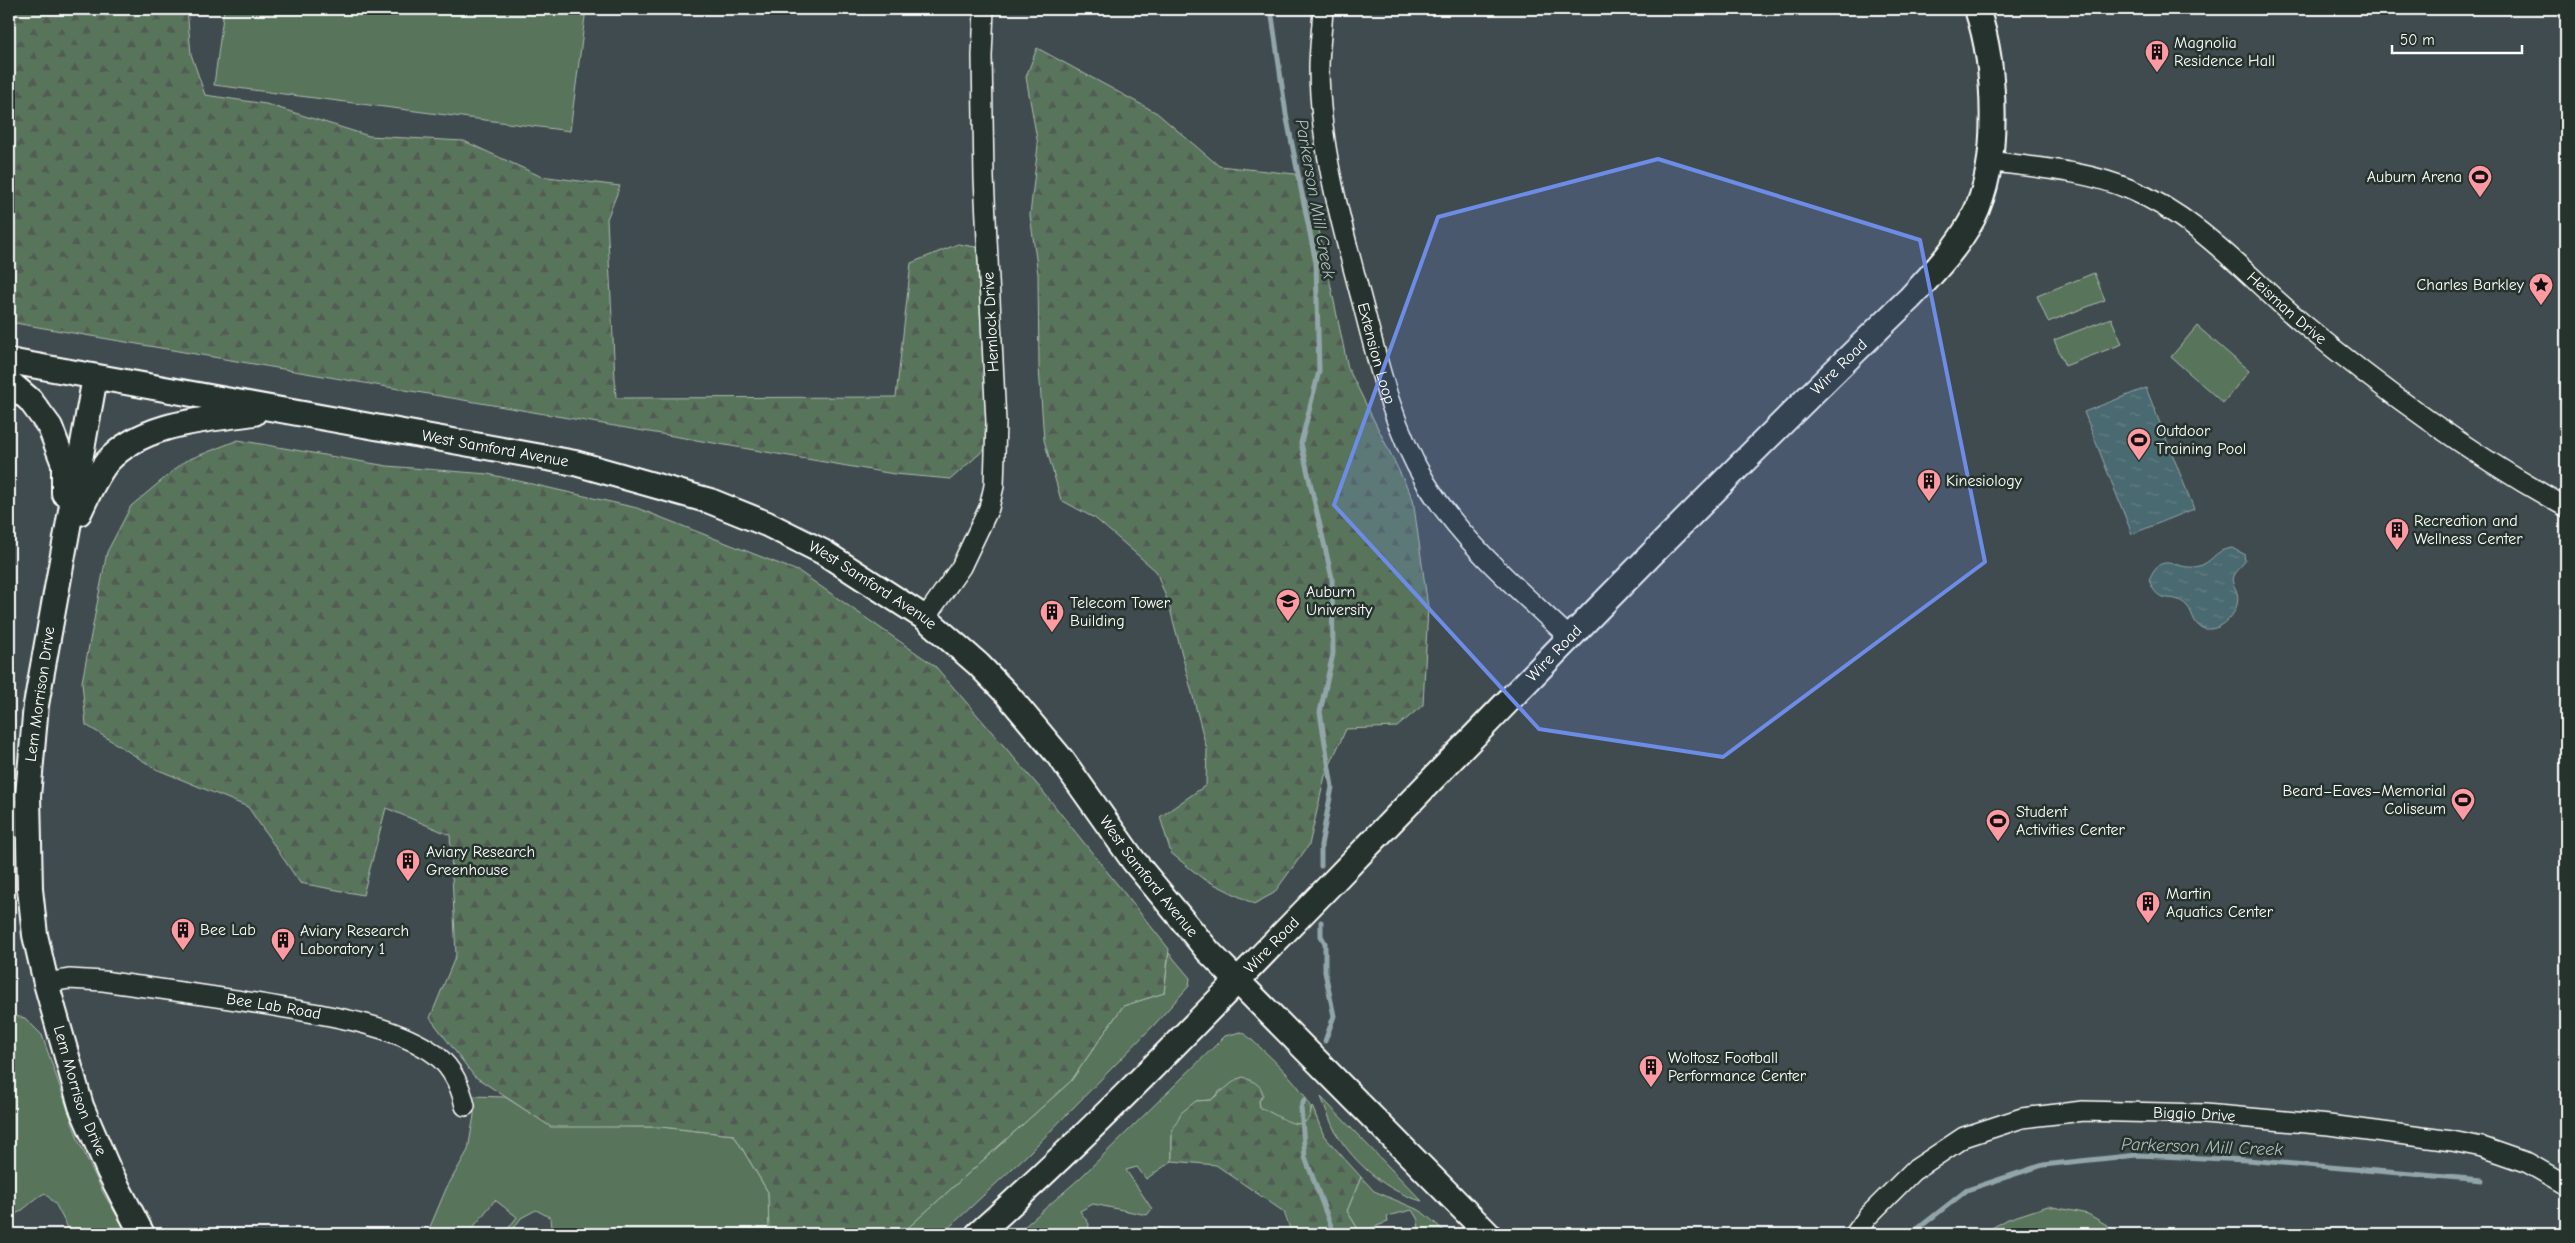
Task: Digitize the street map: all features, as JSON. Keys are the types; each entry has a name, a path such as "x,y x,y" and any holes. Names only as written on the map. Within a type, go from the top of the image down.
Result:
{"street":[{"name":"Hemlock Drive","path":"925,618 961,567 989,508 994,486 996,422 984,178 982,56 984,9"},
{"name":"Extension Loop","path":"1323,9 1319,69 1328,160 1337,207 1354,273 1380,370 1399,428 1427,484 1463,533 1570,638"},
{"name":"Wire Road","path":"978,1234 1101,1121 1570,638 1931,275 1958,244 1974,217 1983,192 1989,161 1991,87 1984,28 1977,9"},
{"name":"Heisman Drive","path":"1989,161 2071,172 2110,182 2131,189 2186,219 2271,297 2418,414 2492,465 2566,507"},
{"name":"West Samford Avenue","path":"9,361 575,463 679,491 767,524 824,552 925,618 978,664 1007,694 1063,761 1133,860 1208,951 1488,1234"},
{"name":"Lem Morrison Drive","path":"95,377 36,705 28,796 30,889 35,935 46,983 81,1106 109,1170 142,1234"},
{"path":"9,382 30,400 50,427 64,464 66,539"},
{"path":"66,539 107,462 134,440 180,424 273,410"},
{"name":"Bee Lab Road","path":"46,983 69,979 103,981 336,1016 395,1034 430,1050 451,1069 461,1089 465,1106"},
{"name":"Biggio Drive","path":"1855,1234 1868,1216 1913,1171 1964,1137 2022,1118 2083,1111 2206,1114 2329,1125 2452,1141 2482,1147 2528,1163 2566,1185"}],"highlighted area":[{"path":"1658,159 1920,240 1985,562 1723,757 1539,729 1334,505 1438,217"}],"shaded area":[{"name":"Auburn University","path":"9,9 2566,9 2566,1234 9,1234"}],"green space":[{"path":"9,9 187,9 191,54 205,95 266,104 369,136 464,141 540,176 620,186 607,219 616,398 896,397 911,263 958,244 987,249 995,440 951,479 894,474 9,322"},
{"path":"224,9 586,9 570,131 214,85"},
{"path":"1037,48 1157,113 1219,166 1295,174 1319,230 1348,368 1413,499 1428,607 1423,705 1397,727 1346,729 1325,776 1309,845 1274,893 1254,904 1202,878 1171,853 1160,817 1206,785 1207,750 1169,605 1156,571 1096,519 1061,500 1044,440 1039,368 1038,274 1030,215 1038,145 1026,77"},
{"path":"2094,273 2105,300 2048,322 2037,296"},
{"path":"2111,318 2122,344 2065,366 2054,340"},
{"path":"2197,326 2249,371 2223,403 2171,357"},
{"path":"238,440 387,466 488,474 637,508 800,572 935,666 1041,789 1169,949 1164,993 1123,1006 1071,1081 901,1234 769,1234 768,1192 734,1135 661,1127 551,1127 474,1076 430,1018 456,955 450,835 386,808 363,895 300,883 248,807 156,769 86,725 82,682 107,552 131,506 185,461"},
{"path":"1169,953 1190,978 1189,986 1154,1025 1029,1153 942,1234 901,1234 1071,1081 1123,1006 1164,993"},
{"path":"9,1015 25,1018 42,1035 79,1142 104,1194 128,1234 74,1234 70,1232 56,1205 45,1193 20,1212 9,1217"},
{"path":"1240,1032 1244,1033 1275,1062 1301,1090 1309,1103 1311,1114 1306,1121 1296,1124 1286,1123 1260,1108 1259,1101 1263,1094 1221,1090 1211,1100 1196,1101 1172,1131 1172,1161 1146,1179 1137,1167 1126,1170 1152,1209 1147,1215 1093,1204 1080,1211 1089,1224 1088,1234 1016,1234 1080,1178 1225,1036"},
{"path":"1243,1077 1256,1083 1262,1091 1263,1094 1259,1101 1260,1108 1283,1119 1298,1124 1305,1122 1309,1117 1312,1106 1324,1136 1361,1177 1347,1211 1361,1234 1292,1234 1284,1212 1216,1165 1172,1161 1172,1131 1181,1113 1196,1101 1211,1100 1237,1079"},
{"path":"473,1096 505,1097 551,1126 661,1127 734,1135 768,1192 770,1234 549,1234 552,1229 551,1218 536,1210 521,1218 510,1234 504,1234 517,1217 495,1200 468,1234 427,1234 446,1189 468,1150 474,1115"},
{"path":"1321,1097 1422,1201 1409,1197 1384,1184 1362,1166 1336,1133"},
{"path":"1361,1177 1374,1191 1421,1211 1448,1234 1419,1234 1418,1220 1412,1210 1387,1216 1388,1222 1360,1232 1347,1211"},
{"path":"2048,1206 2088,1214 2122,1234 1981,1234 2008,1219"},
{"path":"1154,1227 1197,1233 1201,1234 1153,1234"}],"water":[{"name":"Outdoor Training Pool","path":"2146,388 2194,509 2132,534 2084,412"},
{"path":"2232,548 2244,554 2245,561 2232,578 2238,595 2235,611 2228,620 2218,627 2211,629 2202,628 2182,601 2162,597 2153,589 2149,580 2154,570 2160,565 2165,563 2194,567 2206,563 2226,549"}],"waterway":[{"name":"Parkerson Mill Creek","path":"1271,9 1286,114 1316,263 1319,371 1301,443 1332,578 1333,654 1320,712 1332,787 1321,845 1321,866"},
{"name":"Parkerson Mill Creek","path":"1321,922 1321,936 1325,943 1325,972 1334,1016 1325,1041"},
{"name":"Parkerson Mill Creek","path":"1304,1100 1301,1108 1305,1157 1334,1234"},
{"name":"Parkerson Mill Creek","path":"1911,1234 1967,1190 2043,1165 2137,1155 2247,1160 2482,1180"}],"place":[{"name":"Magnolia Residence Hall","path":"2157,73"},
{"name":"Auburn Arena","path":"2480,198"},
{"name":"Charles Barkley","path":"2541,306"},
{"name":"Outdoor Training Pool","path":"2139,461"},
{"name":"Kinesiology","path":"1929,502"},
{"name":"Recreation and Wellness Center","path":"2397,551"},
{"name":"Auburn University","path":"1288,622"},
{"name":"Telecom Tower Building","path":"1052,633"},
{"name":"Beard–Eaves–Memorial Coliseum","path":"2463,821"},
{"name":"Student Activities Center","path":"1998,842"},
{"name":"Aviary Research Greenhouse","path":"408,882"},
{"name":"Martin Aquatics Center","path":"2148,924"},
{"name":"Bee Lab","path":"183,951"},
{"name":"Aviary Research Laboratory 1","path":"283,961"},
{"name":"Woltosz Football Performance Center","path":"1651,1088"}]}
